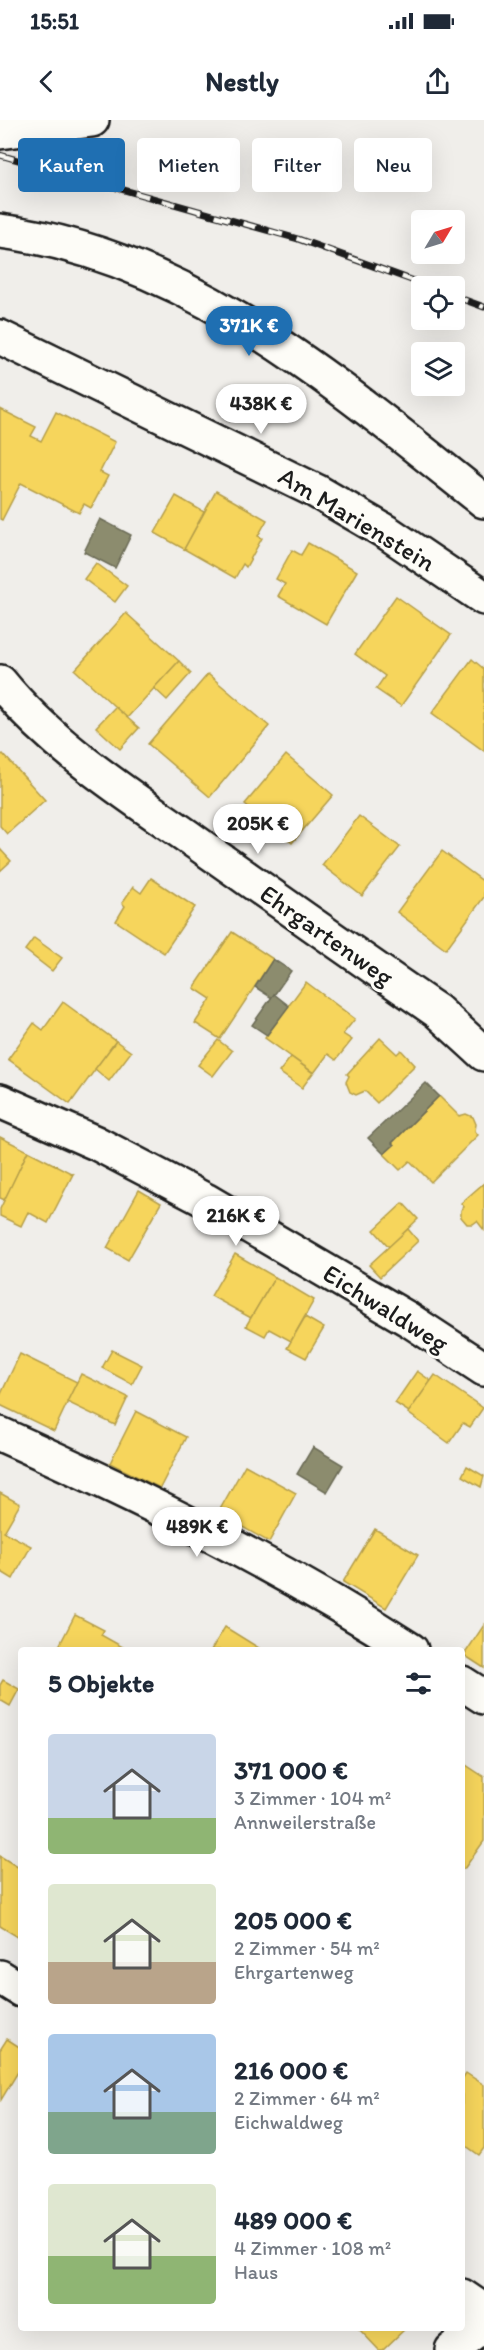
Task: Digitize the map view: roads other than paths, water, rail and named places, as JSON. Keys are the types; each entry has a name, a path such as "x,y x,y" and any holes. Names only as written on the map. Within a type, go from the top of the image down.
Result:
{"street":[{"path":"0,132 92,120"},
{"path":"0,231 27,234 97,253 157,275 219,308 365,407 484,501"},
{"name":"Am Marienstein","path":"0,337 316,491 388,533 484,598"},
{"name":"Ehrgartenweg","path":"0,682 11,696 57,740 122,790 437,1011 484,1054"},
{"name":"Eichwaldweg","path":"0,1101 96,1143 205,1200 408,1319 484,1369"},
{"path":"0,1434 264,1563 406,1647"},
{"path":"465,1685 484,1697"},
{"path":"0,1977 18,1988"},
{"path":"465,2297 484,2311"},
{"path":"452,2350 484,2325"}],"railway":[{"path":"0,155 298,239 411,280"},
{"path":"465,300 484,307"}]}
